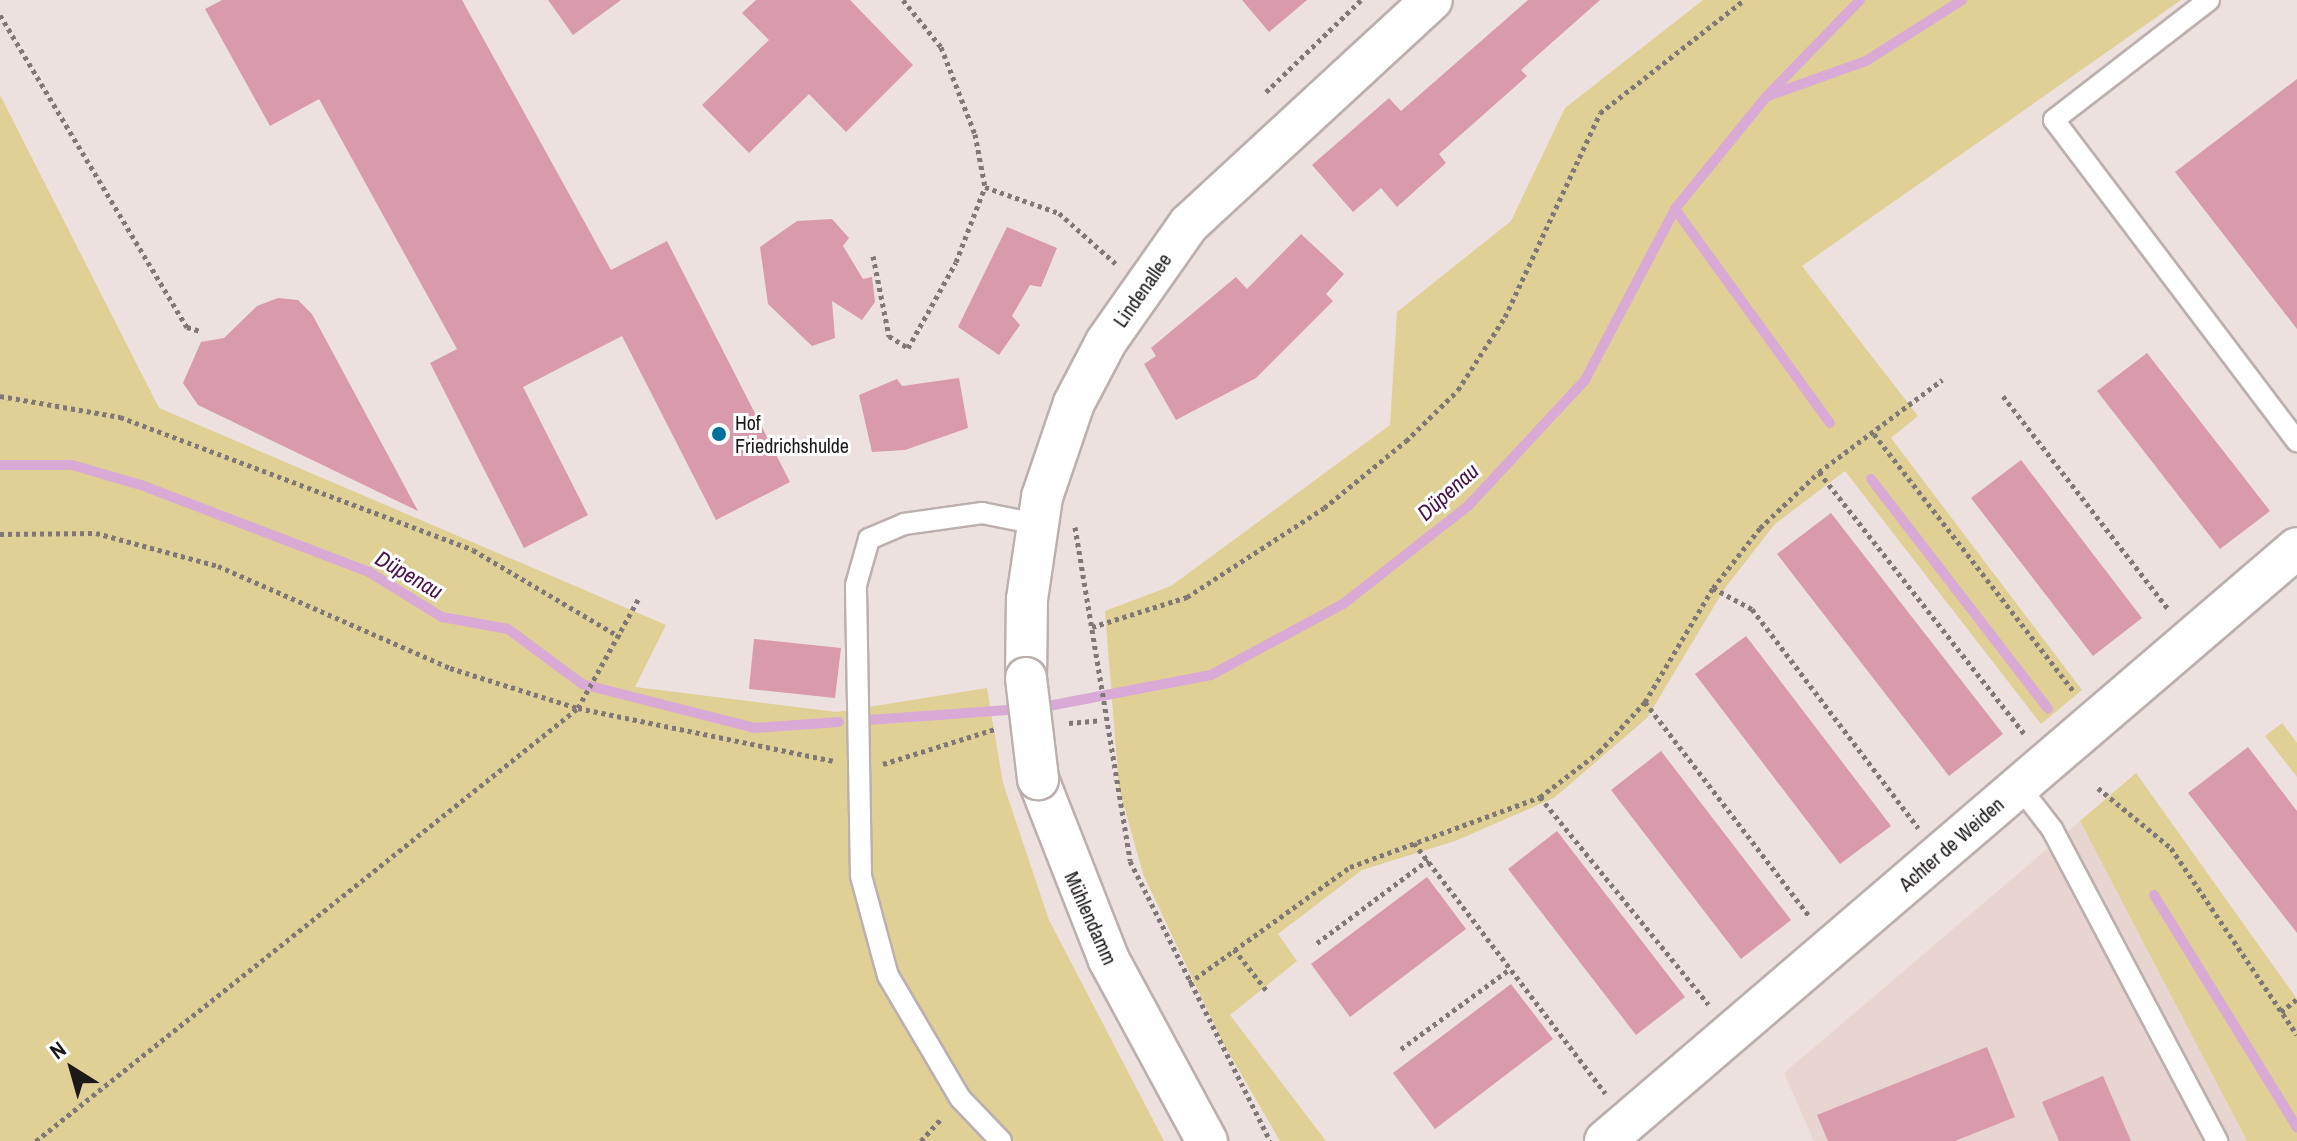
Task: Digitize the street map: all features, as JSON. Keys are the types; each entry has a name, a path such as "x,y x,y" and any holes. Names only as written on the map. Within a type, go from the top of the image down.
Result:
{"street":[{"name":"Lindenallee","path":"1026,678 1074,403 1106,342 1189,224 1432,0"},
{"name":"Achter de Weiden","path":"1610,1122 2018,785 2297,548"},
{"name":"Mühlendamm","path":"1026,678 1038,779 1109,960 1207,1141"}],"lane":[{"path":"2209,0 2054,120 2297,441"},
{"path":"1001,1141 960,1098 888,976 861,876 855,765 856,585 869,539 904,524 982,513 1054,520"},
{"path":"2018,785 2052,829 2217,1141"}],"path":[{"path":"873,256 889,336 908,348 938,300 985,187 975,134 941,47 903,0"},
{"path":"1266,92 1361,0"},
{"path":"1092,627 1187,597 1324,508 1406,441 1458,390 1505,317 1600,113 1744,0"},
{"path":"0,15 187,327 200,331"},
{"path":"985,187 1059,213 1117,265"},
{"path":"1189,983 1350,867 1540,797 1599,752 1645,702 1713,588 1819,472 1874,434 1942,380"},
{"path":"0,396 120,417 473,550 620,637"},
{"path":"2003,396 2175,619"},
{"path":"1874,434 2081,701"},
{"path":"1819,472 2031,743"},
{"path":"1054,520 1082,541 1101,720 1130,861 1270,1141"},
{"path":"0,534 96,533 218,566 450,668 578,708 855,765 896,763 985,730"},
{"path":"1713,588 1752,609 1924,836"},
{"path":"36,1141 578,708 639,598"},
{"path":"1645,702 1819,928"},
{"path":"2098,788 2171,848 2297,1035"},
{"path":"1540,797 1718,1016"},
{"path":"1414,843 1510,969 1610,1122"},
{"path":"1317,943 1428,860"},
{"path":"1234,949 1266,990"},
{"path":"1401,1049 1510,969"},
{"path":"2281,1012 2297,999"}],"shaded area":[{"path":"1703,0 2181,0 1802,266 1918,416 1891,438 2082,690 2041,724 1845,471 1775,524 1725,588 1647,718 1554,798 1455,841 1362,870 1278,934 1297,961 1230,1015 1326,1141 1280,1141 1222,1041 1143,874 1119,788 1105,611 1171,586 1390,425 1397,312 1511,221 1565,108"},
{"path":"0,95 159,408 666,625 635,687 837,712 987,688 1003,783 1049,920 1164,1141 0,1141"},
{"path":"2282,723 2297,743 2297,777 2265,736"},
{"path":"2136,773 2297,999 2297,1141 2247,1141 2080,821"},
{"path":"2080,821 2247,1141 1814,1141 1784,1073"}],"building":[{"path":"222,0 462,0 611,270 667,241 790,482 716,520 622,336 523,387 588,515 524,548 430,363 457,349 319,99 270,126 205,9"},
{"path":"548,0 621,0 573,35"},
{"path":"756,0 850,0 913,65 846,132 809,94 749,153 702,105 769,40 742,13"},
{"path":"1242,0 1307,0 1269,32"},
{"path":"1528,0 1600,0 1521,70 1527,76 1439,154 1446,163 1397,207 1381,188 1353,212 1312,165 1389,98 1401,111"},
{"path":"2297,79 2297,329 2175,172"},
{"path":"832,219 849,238 843,246 863,279 872,277 875,302 862,320 832,301 835,338 812,346 768,304 760,247 797,221"},
{"path":"1007,227 1057,248 1041,287 1030,285 1012,316 1020,325 999,355 958,327"},
{"path":"1301,234 1344,274 1326,294 1333,301 1256,378 1176,420 1144,364 1156,356 1151,348 1236,277 1247,289"},
{"path":"278,298 298,300 312,314 418,511 198,405 183,383 201,342 224,338 257,306"},
{"path":"2147,353 2270,511 2220,549 2097,391"},
{"path":"959,378 968,428 905,450 872,452 859,395 897,379 902,386"},
{"path":"2021,460 2142,618 2093,656 1971,498"},
{"path":"1831,513 2003,734 1949,776 1777,554"},
{"path":"1746,636 1891,826 1840,864 1695,674"},
{"path":"754,639 841,648 835,698 749,689"},
{"path":"2248,747 2297,811 2297,933 2188,793"},
{"path":"1661,751 1791,920 1741,959 1611,790"},
{"path":"1557,831 1685,997 1636,1035 1508,869"},
{"path":"1427,877 1466,929 1350,1017 1311,964"},
{"path":"1511,984 1553,1039 1435,1129 1393,1073"},
{"path":"1987,1047 2015,1117 1955,1141 1828,1141 1817,1115"},
{"path":"2103,1076 2131,1141 2059,1141 2042,1102"}],"waterway":[{"name":"Düpenau","path":"1038,708 1211,675 1343,604 1468,506 1585,380 1675,209 1766,97 1860,0"},
{"path":"1768,96 1866,61 1962,0"},
{"path":"1675,209 1830,423"},
{"name":"Düpenau","path":"0,465 72,465 141,485 369,572 442,617 508,629 582,684 754,728 839,722"},
{"path":"1871,479 2048,709"},
{"name":"Düpenau","path":"869,720 1022,709"},
{"path":"2154,895 2297,1127"}],"place":[{"name":"Hof Friedrichshulde","path":"719,434"}]}
